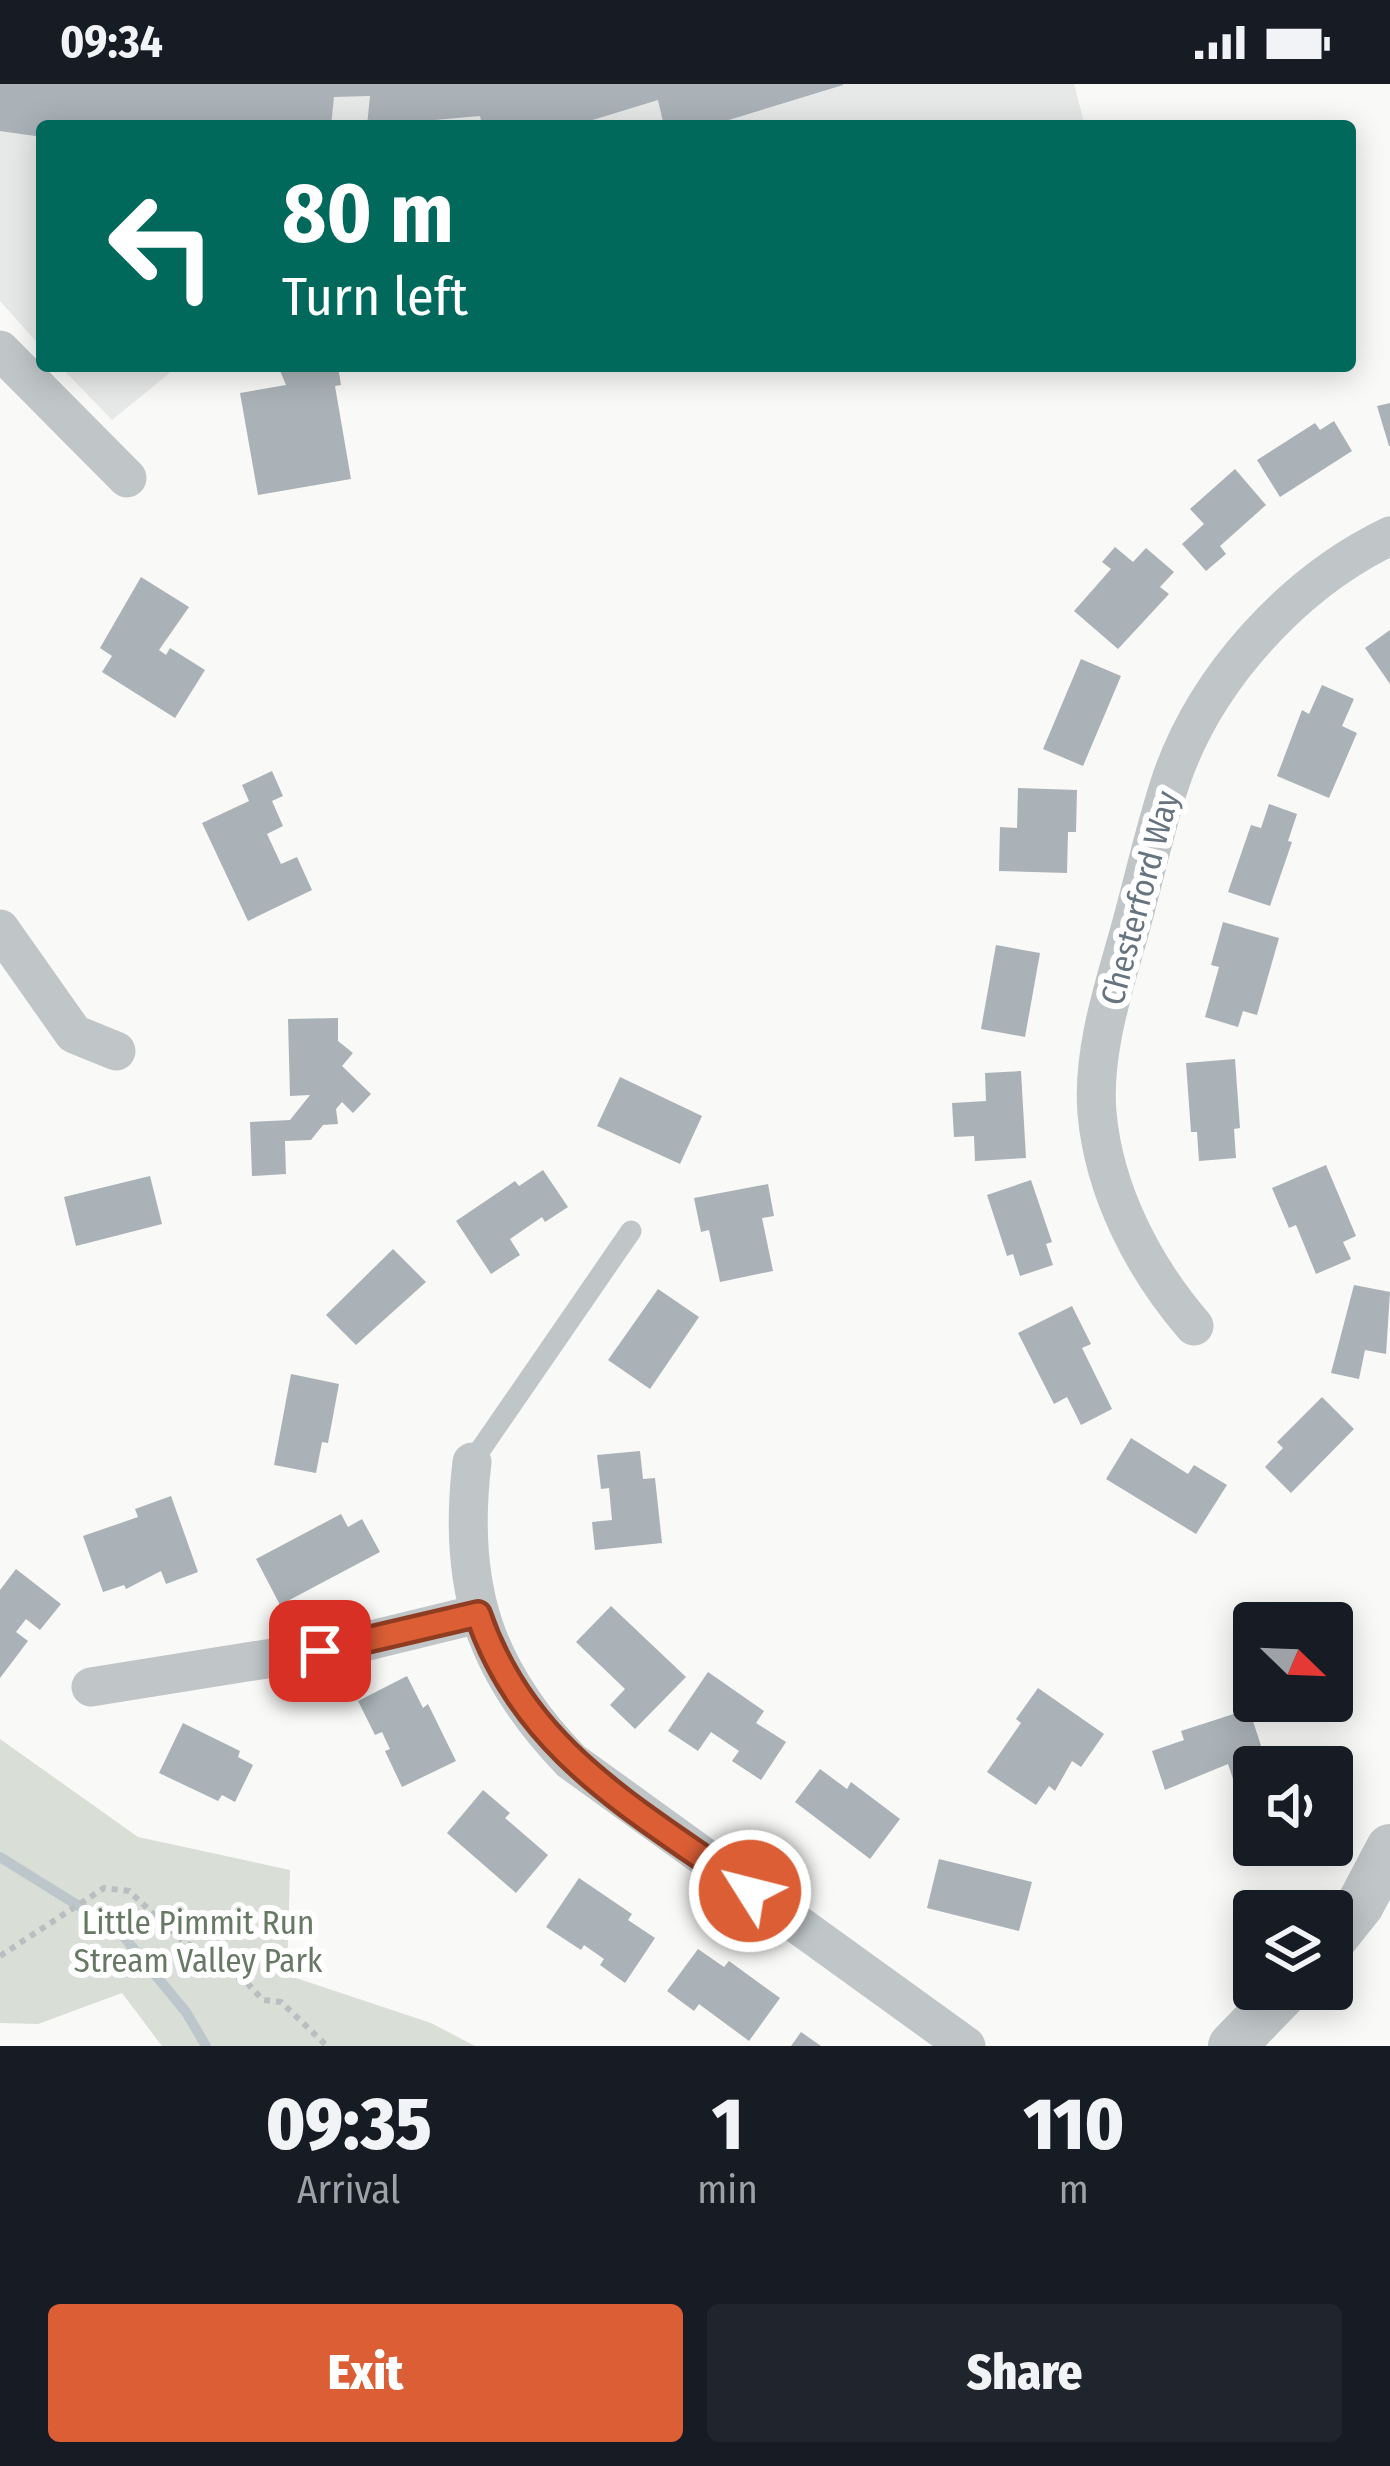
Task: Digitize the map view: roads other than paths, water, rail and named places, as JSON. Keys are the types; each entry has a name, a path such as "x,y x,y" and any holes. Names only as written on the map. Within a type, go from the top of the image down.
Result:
{"street":[{"path":"0,350 127,478"},
{"name":"Chesterford Way","path":"1194,1326 1147,1261 1121,1208 1103,1153 1098,1068 1123,956 1170,783 1207,706 1244,653 1283,611 1323,577 1390,536"},
{"path":"0,929 74,1034 116,1051"},
{"path":"472,1462 466,1512 468,1567 478,1614 508,1685 537,1726 571,1761 966,2046"},
{"path":"91,1687 347,1646 478,1614"},
{"path":"1353,1914 1390,1848"},
{"path":"1232,2046 1267,2010"}],"lane":[{"path":"472,1462 631,1231"}],"waterway":[{"path":"0,1857 119,1931 186,2012 206,2046"}],"park label":[{"name":"Little Pimmit Run Stream Valley Park","path":"198,1942"}]}
